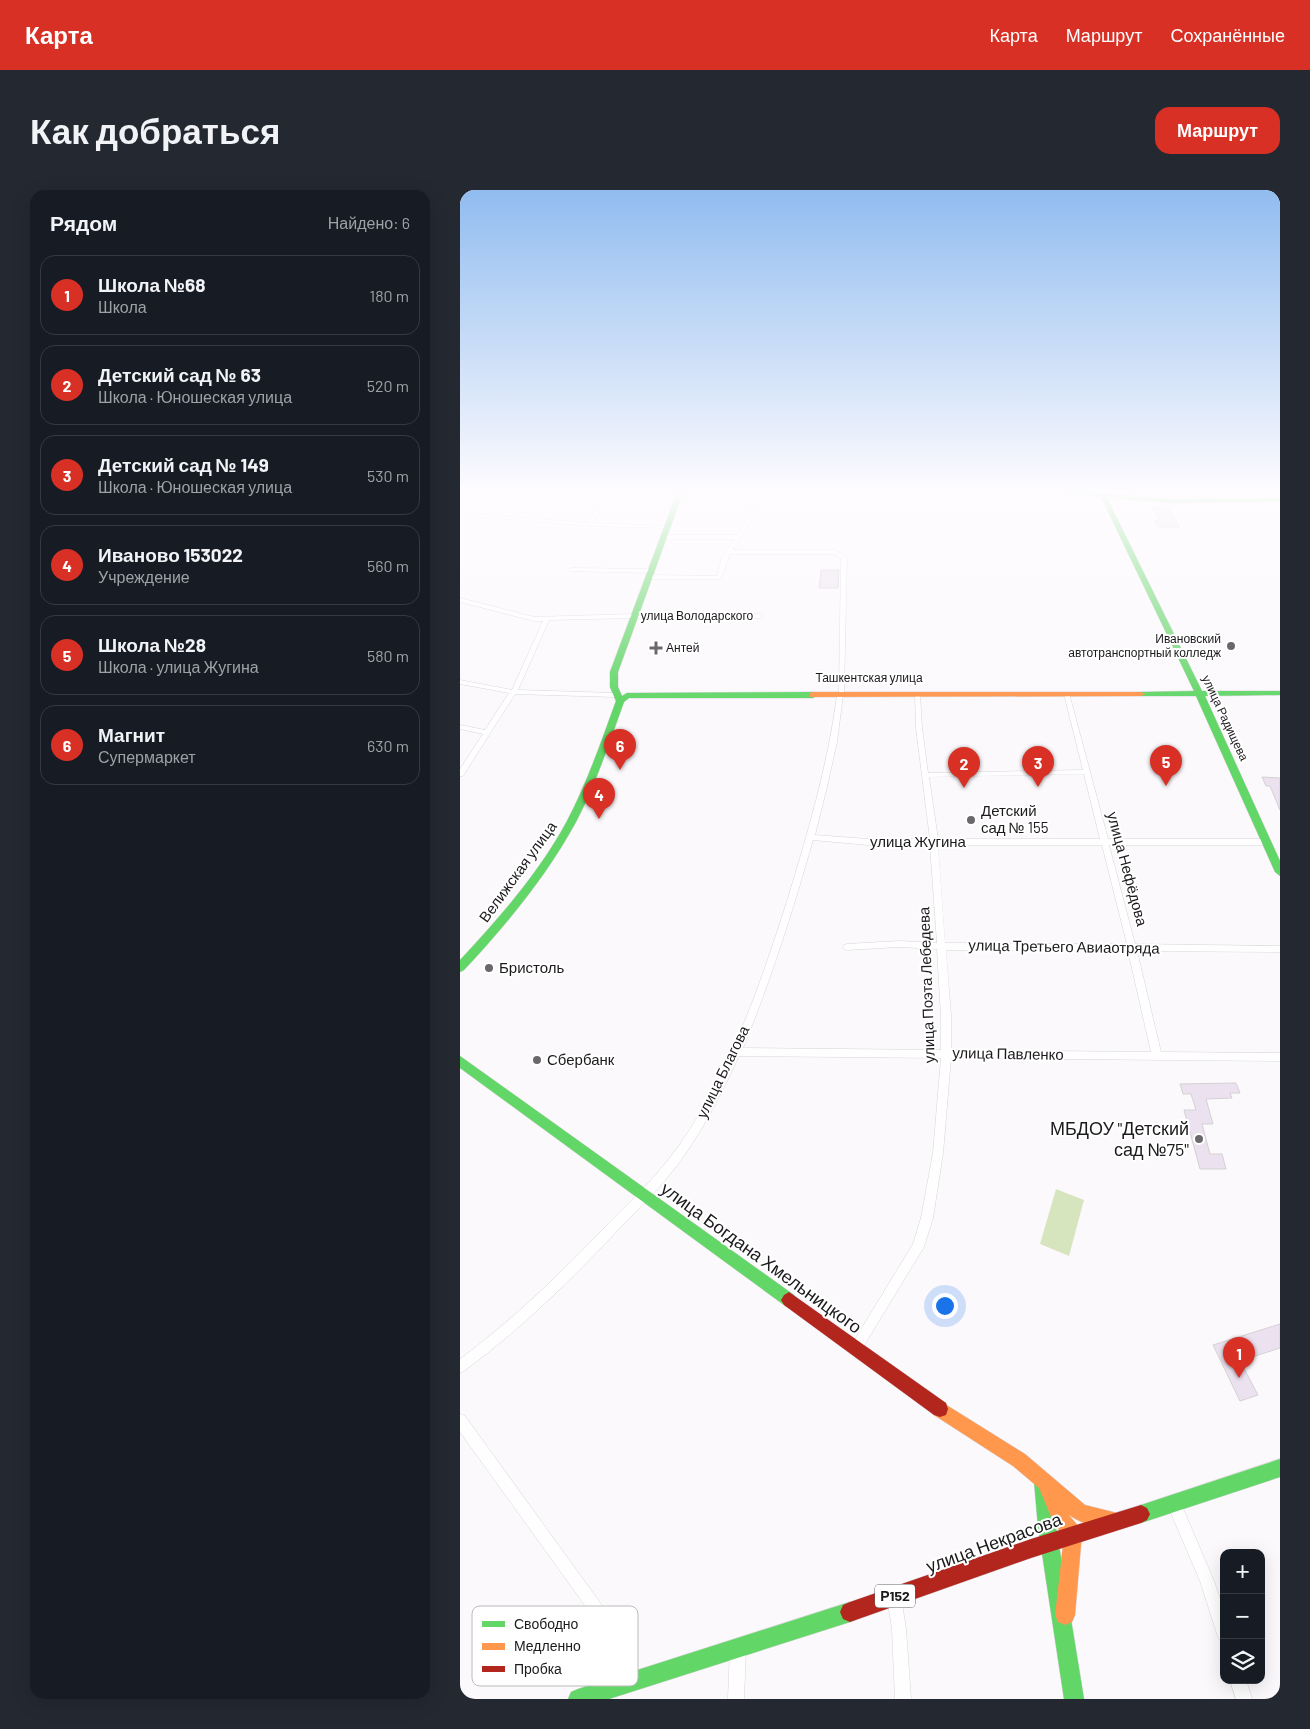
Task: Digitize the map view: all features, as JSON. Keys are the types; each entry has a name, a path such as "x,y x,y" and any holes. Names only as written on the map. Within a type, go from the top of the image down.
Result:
{"main road":[{"name":"Велижская улица","path":"460,968 500,924 548,860 567,830 589,784 621,697 613,682 614,672 655,560"},
{"name":"улица Радищева","path":"1135,560 1199,692 1280,872"},
{"name":"Ташкентская улица","path":"621,697 840,693 1280,692"},
{"name":"Велижская улица","path":"460,958 487,930 558,829 582,783 621,697"},
{"name":"улица Богдана Хмельницкого","path":"460,1061 941,1410 1019,1460 1081,1513 1116,1520"},
{"name":"улица Некрасова","path":"638,1680 894,1597 1073,1533 1174,1504 1280,1468"},
{"name":"улица Богдана Хмельницкого","path":"1043,1481 1060,1518 1073,1533"},
{"path":"1043,1481 1050,1541 1074,1699"},
{"path":"1064,1633 1073,1533"},
{"name":"улица Некрасова","path":"578,1699 619,1686"}],"street":[{"path":"572,570 719,578 725,560"},
{"name":"улица Благова","path":"460,1367 509,1330 591,1251 644,1195 685,1146 719,1088 736,1052 774,954 810,837 833,752 840,693 844,560"},
{"name":"улица Володарского","path":"460,600 534,619 634,616 760,616"},
{"path":"460,774 514,692 530,663 547,619"},
{"name":"Ташкентская улица","path":"460,682 514,692 621,697"},
{"name":"улица Нефёдова","path":"1067,692 1132,948 1157,1056"},
{"name":"улица Поэта Лебедева","path":"856,1348 918,1247 927,1218 938,1153 946,1054 942,946 934,842 917,693"},
{"path":"460,727 487,733"},
{"path":"925,775 1086,772"},
{"name":"улица Жугина","path":"810,837 868,842 1266,842"},
{"name":"улица Третьего Авиаотряда","path":"847,947 898,944 1280,949"},
{"name":"улица Павленко","path":"736,1052 1280,1057"},
{"path":"460,1421 594,1606"},
{"path":"1174,1504 1208,1581 1220,1621"},
{"path":"894,1597 899,1629 903,1699"},
{"path":"736,1699 738,1648"},
{"path":"1239,1684 1244,1699"}],"green space":[{"path":"1056,1189 1084,1200 1069,1256 1040,1244"}],"building":[{"path":"821,570 839,570 838,588 819,588"},
{"path":"1262,777 1280,778 1280,810 1270,786 1266,786"},
{"name":"МБДОУ \"Детский сад №75\"","path":"1236,1083 1240,1093 1230,1093 1232,1098 1206,1099 1213,1124 1202,1124 1210,1154 1222,1154 1226,1169 1200,1169 1184,1110 1196,1110 1191,1094 1183,1094 1180,1084"},
{"path":"1280,1324 1280,1348 1240,1361 1258,1395 1240,1401 1213,1345"}],"traffic: fast":[{"path":"620,701 614,687 614,672 655,560"},
{"path":"1135,560 1202,699 1280,872"},
{"path":"1141,694 1280,693"},
{"path":"460,967 520,898 560,842 598,762 620,701 627,696 813,695"},
{"path":"460,1061 789,1300"},
{"path":"1141,1514 1280,1468"},
{"path":"1043,1481 1047,1527 1074,1699"},
{"path":"638,1680 850,1612"},
{"path":"578,1699 619,1686"}],"traffic: slow":[{"path":"813,695 1141,694"},
{"path":"940,1409 1019,1460 1081,1513 1111,1519"},
{"path":"1047,1490 1060,1518 1073,1533 1065,1615"}],"traffic: jam":[{"path":"789,1300 940,1409"},
{"path":"850,1612 1031,1549 1141,1514"}],"place":[{"name":"Ивановский автотранспортный колледж","path":"1231,646"},
{"name":"Антей","path":"656,648"},
{"name":"Магнит","path":"620,770"},
{"name":"Школа №28","path":"1166,786"},
{"name":"Детский сад № 149","path":"1038,787"},
{"name":"Детский сад № 63","path":"964,788"},
{"name":"Иваново 153022","path":"599,819"},
{"name":"Детский сад № 155","path":"971,820"},
{"name":"Бристоль","path":"489,968"},
{"name":"Сбербанк","path":"537,1060"},
{"name":"МБДОУ \"Детский сад №75\"","path":"1199,1139"},
{"name":"Школа №68","path":"1239,1378"}]}
